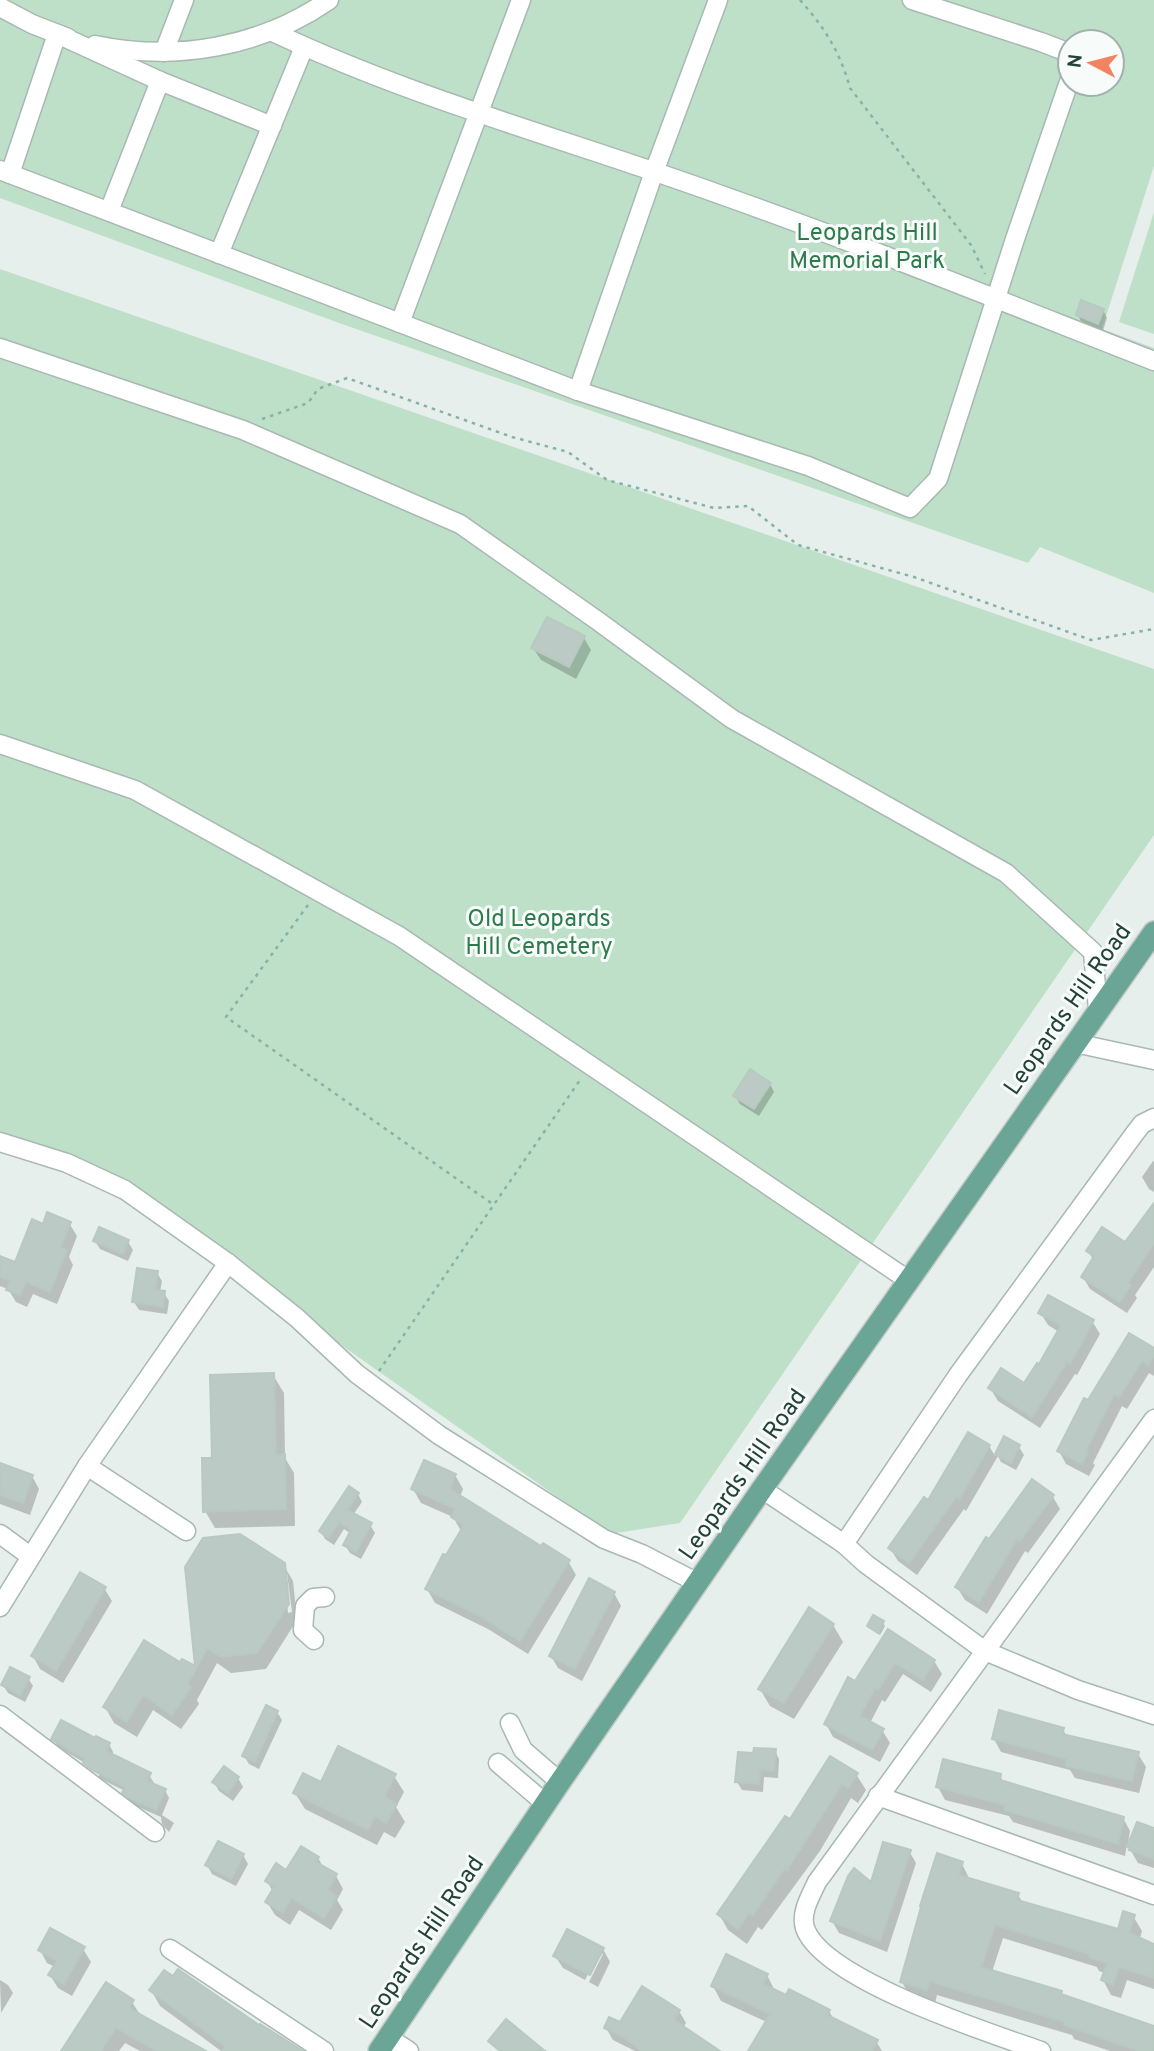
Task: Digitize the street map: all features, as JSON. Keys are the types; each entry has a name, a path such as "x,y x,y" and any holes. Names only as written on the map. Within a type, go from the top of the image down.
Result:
{"main road":[{"name":"Leopards Hill Road","path":"384,2045 560,1782 762,1489 1154,932"}],"street":[{"path":"164,52 184,0"},
{"path":"57,34 110,48 164,52 218,46 271,31 329,0"},
{"path":"400,323 521,0"},
{"path":"578,391 654,172 718,0"},
{"path":"912,0 1056,48"},
{"path":"0,6 160,81 272,126"},
{"path":"271,31 304,47 414,90 787,219 1154,361"},
{"path":"57,34 5,172 578,391 808,466 910,508 938,479 1063,98"},
{"path":"219,254 304,47"},
{"path":"109,212 160,81"},
{"path":"0,348 243,430 460,524 732,719 1006,873 1093,952 1098,1010"},
{"path":"0,744 135,790 399,936 908,1280"},
{"path":"1075,1043 1154,1060"},
{"path":"844,1544 958,1375 1135,1133 1142,1124 1154,1118"},
{"path":"0,1142 67,1163 125,1190 228,1263 297,1318 336,1357 439,1435 604,1539 642,1554 698,1583"},
{"path":"0,1607 86,1466 228,1263"},
{"path":"1041,2051 917,2005 861,1977 829,1957 810,1937 804,1925 807,1904 817,1882 878,1796 1154,1419"},
{"path":"86,1466 186,1531"},
{"path":"762,1489 844,1544 866,1564 985,1651 1078,1690 1154,1715"},
{"path":"0,1534 30,1556"},
{"path":"314,1640 303,1630 306,1606 313,1598 324,1597"},
{"path":"0,1715 155,1832"},
{"path":"510,1723 523,1750 560,1782"},
{"path":"498,1763 546,1804"},
{"path":"878,1796 1154,1895"},
{"path":"170,1949 324,2051"},
{"path":"384,2045 409,2051"}],"path":[{"path":"800,0 823,26 844,68 850,88 971,244 997,299"},
{"path":"243,430 253,421 308,404 318,389 347,378 512,437 568,452 607,480 714,508 748,506 797,545 914,577 1091,640 1154,629"},
{"path":"318,891 226,1017 494,1205"},
{"path":"370,1384 590,1065"}],"green space":[{"name":"Leopards Hill Memorial Park","path":"0,0 1154,0 1154,166 1102,329 1154,348 1154,593 1040,547 1028,563 339,323 0,198"},
{"path":"1154,212 1154,334 1119,322"},
{"name":"Old Leopards Hill Cemetery","path":"0,269 1154,669 1154,835 680,1523 610,1534 78,1160 0,1133"}],"building":[{"path":"1081,300 1104,309 1098,324 1076,315"},
{"path":"547,617 585,636 569,667 531,648"},
{"path":"750,1069 771,1083 754,1109 733,1096"},
{"path":"1154,1203 1154,1243 1128,1283 1131,1285 1120,1302 1081,1277 1094,1256 1086,1251 1102,1227 1125,1242"},
{"path":"47,1212 71,1222 60,1248 67,1250 50,1292 26,1282 20,1295 6,1290 10,1281 0,1277 0,1256 15,1262 32,1219 43,1224"},
{"path":"99,1227 129,1240 123,1254 93,1241"},
{"path":"137,1268 158,1271 155,1290 165,1291 163,1307 132,1302"},
{"path":"1048,1295 1094,1320 1070,1364 1067,1362 1032,1417 988,1388 1001,1368 1024,1383 1037,1363 1039,1364 1061,1325 1038,1313"},
{"path":"1129,1333 1154,1348 1154,1356 1148,1365 1142,1361 1119,1397 1114,1394 1086,1450 1088,1451 1082,1464 1057,1451 1084,1398 1088,1400"},
{"path":"274,1373 276,1455 285,1454 286,1509 203,1512 202,1458 212,1458 210,1375"},
{"path":"968,1432 990,1445 959,1499 956,1497 909,1563 888,1548 924,1497 928,1500"},
{"path":"1004,1436 1020,1445 1011,1463 995,1454"},
{"path":"424,1460 456,1474 450,1489 541,1546 543,1543 570,1560 520,1641 478,1615 425,1589 443,1554 446,1555 464,1525 451,1517 456,1509 411,1489"},
{"path":"0,1463 33,1475 23,1503 0,1495"},
{"path":"1032,1479 1054,1495 1020,1541 1017,1539 979,1602 955,1587 986,1537 989,1539"},
{"path":"349,1486 359,1493 347,1510 372,1523 356,1552 343,1545 351,1530 339,1522 328,1538 319,1531"},
{"path":"240,1534 285,1563 289,1604 257,1653 221,1657 207,1648 188,1684 191,1687 172,1715 143,1695 127,1722 103,1707 144,1640 180,1662 182,1659 195,1666 185,1567 203,1538"},
{"path":"80,1572 106,1587 56,1671 31,1656"},
{"path":"589,1578 615,1592 575,1669 549,1656"},
{"path":"809,1607 834,1624 784,1703 758,1689"},
{"path":"873,1615 884,1621 878,1633 867,1626"},
{"path":"888,1629 935,1660 923,1680 895,1663 878,1690 875,1688 860,1716 884,1729 872,1750 824,1724 848,1677 855,1681"},
{"path":"10,1667 30,1677 20,1695 1,1685"},
{"path":"266,1705 278,1711 255,1762 242,1756"},
{"path":"999,1710 1064,1728 1062,1734 1139,1752 1132,1781 1066,1766 1067,1759 992,1739"},
{"path":"61,1720 110,1743 106,1751 151,1773 147,1781 166,1789 156,1810 129,1798 122,1793 125,1787 92,1770 83,1763 85,1759 51,1739"},
{"path":"338,1746 396,1774 384,1797 397,1804 386,1823 375,1816 368,1830 293,1793 303,1773 321,1782"},
{"path":"754,1748 776,1749 774,1771 760,1770 759,1784 735,1782 738,1752 753,1753"},
{"path":"830,1756 858,1773 848,1788 842,1784 787,1870 785,1868 753,1915 749,1913 738,1929 717,1914 785,1816 790,1819"},
{"path":"943,1759 1001,1774 1000,1780 1124,1817 1118,1844 1004,1810 1005,1805 936,1787"},
{"path":"224,1766 239,1777 228,1793 212,1782"},
{"path":"1137,1822 1154,1828 1154,1859 1127,1847"},
{"path":"218,1841 244,1854 231,1879 205,1865"},
{"path":"883,1842 911,1850 880,1941 830,1921 848,1876 854,1868 871,1882"},
{"path":"301,1846 319,1857 316,1862 337,1874 328,1890 337,1896 324,1918 291,1898 283,1913 265,1902 274,1887 265,1881 276,1863 286,1870"},
{"path":"937,1853 963,1862 959,1875 1019,1893 1017,1900 1118,1929 1123,1911 1135,1915 1129,1933 1154,1944 1154,1978 1119,1967 1113,1985 1101,1980 1107,1963 1089,1957 1090,1954 995,1925 981,1967 1062,1991 1061,1994 1154,2026 1154,2051 1139,2051 1064,2025 1065,2022 929,1981 927,1990 900,1982"},
{"path":"50,1928 85,1947 64,1984 48,1975 57,1961 38,1950"},
{"path":"567,1929 604,1948 590,1975 553,1956"},
{"path":"726,1954 768,1974 763,1984 786,1995 789,1989 830,2010 827,2015 878,2040 872,2051 748,2051 770,2014 711,1986"},
{"path":"178,1969 259,2025 303,2051 222,2051 225,2046 149,1990 164,1970 173,1976"},
{"path":"106,1982 134,2000 129,2008 206,2051 157,2051 116,2028 101,2051 61,2051"},
{"path":"642,1986 680,2010 674,2020 720,2051 642,2051 623,2037 604,2028 609,2017 620,2022"},
{"path":"506,2019 545,2051 500,2051 488,2041"}]}
